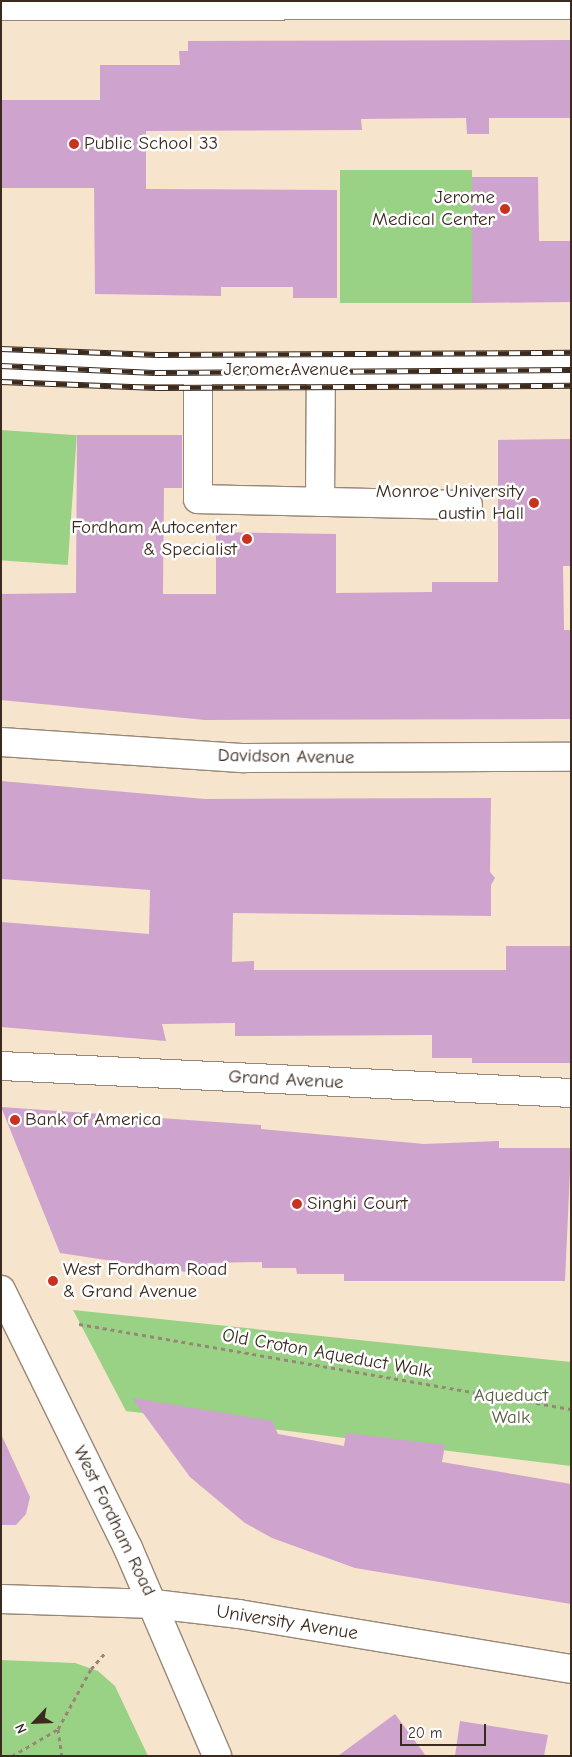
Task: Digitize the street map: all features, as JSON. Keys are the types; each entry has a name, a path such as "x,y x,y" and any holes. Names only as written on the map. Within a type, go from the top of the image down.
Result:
{"street":[{"path":"1,6 571,5"},
{"name":"Jerome Avenue","path":"1,365 198,371 571,370"},
{"path":"320,502 321,370"},
{"path":"198,371 198,499 468,505"},
{"name":"Davidson Avenue","path":"1,742 244,758 571,757"},
{"name":"Grand Avenue","path":"1,1066 571,1093"},
{"name":"West Fordham Road","path":"1,1290 154,1604 217,1756"},
{"name":"University Avenue","path":"1,1599 154,1604 571,1669"}],"path":[{"name":"Old Croton Aqueduct Walk","path":"79,1324 571,1409"},
{"path":"12,1756 58,1729 91,1669 106,1652"},
{"path":"58,1729 62,1756"}],"green space":[{"path":"340,170 472,170 472,303 340,303"},
{"path":"1,430 77,435 68,565 1,560"},
{"name":"Aqueduct Walk","path":"73,1310 571,1362 571,1466 126,1411"},
{"path":"1,1660 75,1663 98,1671 115,1686 148,1756 1,1756"}],"building":[{"path":"571,40 571,118 489,118 489,134 467,134 466,118 361,119 362,130 146,131 146,189 337,190 337,298 293,298 293,287 221,287 221,296 95,294 94,188 1,188 1,100 100,100 100,65 180,65 179,51 188,51 188,41"},
{"name":"Jerome Medical Center","path":"472,177 538,177 539,241 571,241 571,302 472,303"},
{"path":"77,435 182,435 182,488 164,488 163,594 216,594 216,532 336,534 336,593 432,592 432,582 498,582 498,440 571,439 571,566 563,566 564,630 571,630 571,719 205,720 1,700 1,594 76,593"},
{"path":"1,781 205,799 491,798 490,872 495,878 491,885 491,916 233,913 232,962 254,961 254,970 506,970 506,946 571,946 571,1063 472,1063 472,1058 432,1058 432,1035 235,1036 235,1023 162,1024 166,1041 1,1027 1,922 149,934 150,890 1,879"},
{"path":"1,1107 261,1125 261,1129 424,1144 499,1141 499,1148 571,1148 565,1281 344,1281 344,1274 297,1274 296,1268 262,1268 262,1262 207,1263 212,1276 60,1253"},
{"path":"132,1398 272,1421 278,1434 344,1446 346,1433 445,1445 442,1462 571,1484 571,1604 355,1568 272,1538 245,1523 190,1477"},
{"path":"1,1434 30,1497 26,1514 16,1525 1,1525"},
{"path":"395,1714 426,1756 338,1756"},
{"path":"460,1721 548,1735 544,1756 455,1756"}],"railway":[{"path":"1,349 157,355 571,353"},
{"path":"1,366 155,373 571,370"},
{"path":"1,382 157,388 571,386"}],"place":[{"name":"Public School 33","path":"74,144"},
{"name":"Jerome Medical Center","path":"505,209"},
{"name":"Monroe University austin Hall","path":"534,503"},
{"name":"Fordham Autocenter & Specialist","path":"247,539"},
{"name":"Bank of America","path":"15,1120"},
{"name":"Singhi Court","path":"297,1204"},
{"name":"West Fordham Road & Grand Avenue","path":"53,1281"}]}
